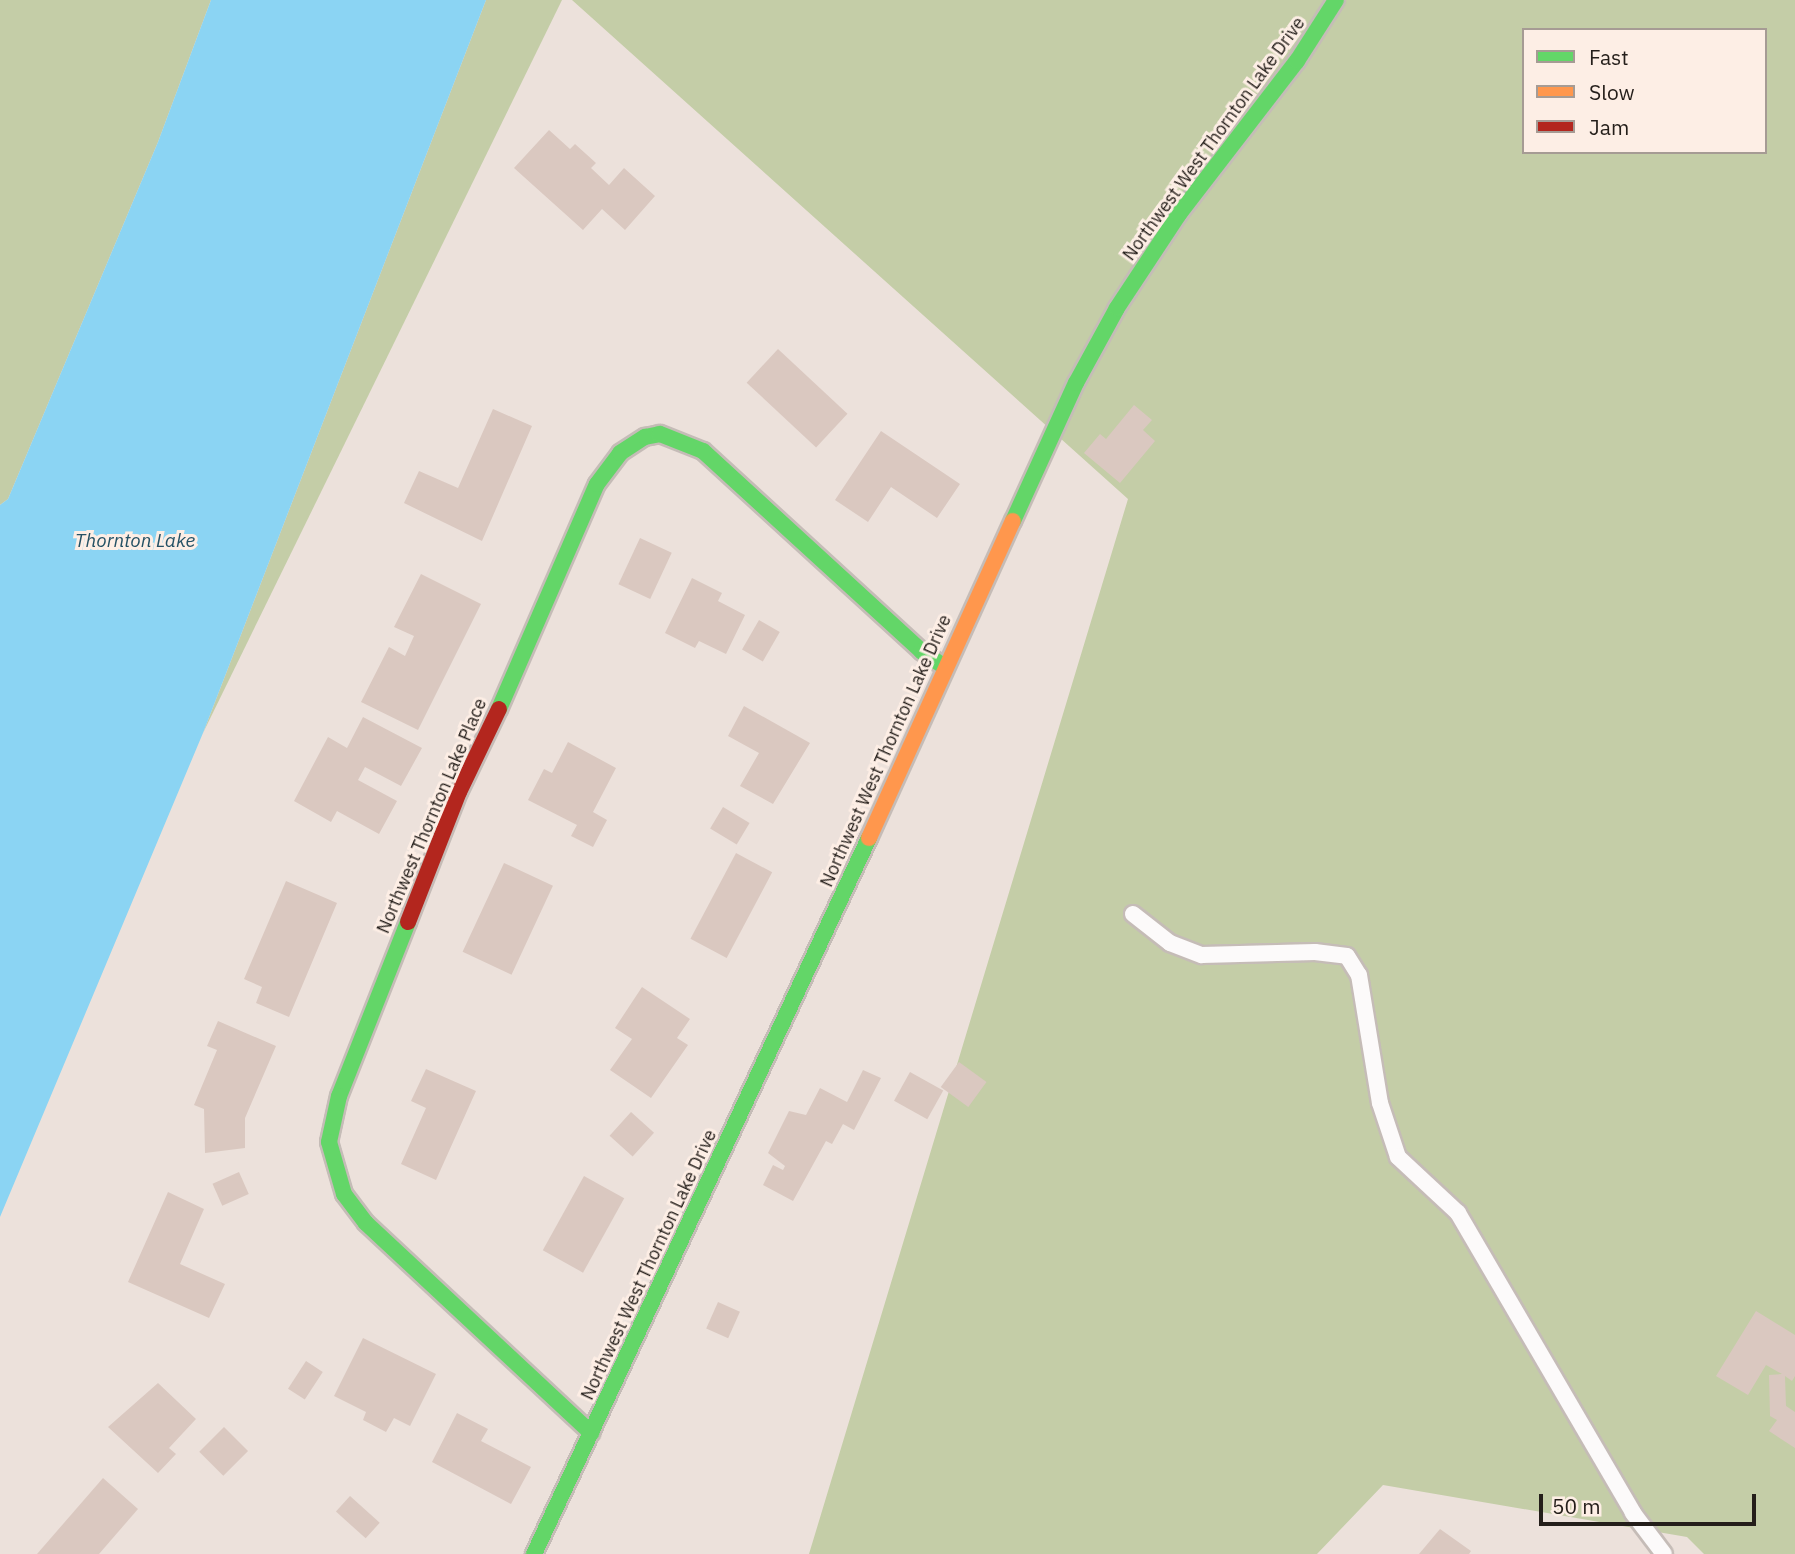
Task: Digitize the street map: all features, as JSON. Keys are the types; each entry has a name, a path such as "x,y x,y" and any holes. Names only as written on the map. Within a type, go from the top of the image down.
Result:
{"street":[{"name":"Northwest West Thornton Lake Drive","path":"534,1554 1076,383 1117,308 1179,214 1297,61 1333,2"},
{"name":"Northwest Thornton Lake Place","path":"591,1433 366,1223 344,1194 329,1142 339,1096 459,792 524,655 597,484 620,453 645,437 668,436 703,451 921,651 945,667"}],"lane":[{"path":"1133,914 1170,943 1202,955 1315,952 1347,956 1359,975 1380,1103 1398,1157 1458,1213 1633,1513 1664,1554"}],"green space":[{"path":"0,0 211,0 158,142 8,499 0,505"},
{"path":"486,0 562,0 203,733"},
{"path":"572,0 1795,0 1795,1554 1704,1554 1687,1537 1383,1485 1317,1554 809,1554 1128,499"}],"water":[{"name":"Thornton Lake","path":"211,0 486,0 203,733 0,1217 0,505 8,499 158,142"}],"building":[{"path":"549,130 570,149 575,144 596,163 591,168 609,185 624,168 655,196 625,230 602,209 583,230 514,168"},
{"path":"778,349 847,414 816,447 747,383"},
{"path":"1134,405 1152,420 1143,430 1155,441 1120,483 1084,453 1100,434 1106,439"},
{"path":"493,409 532,426 482,541 404,503 419,471 458,488"},
{"path":"881,431 960,484 937,518 891,487 868,522 835,500"},
{"path":"640,538 672,553 650,599 618,584"},
{"path":"421,574 481,604 418,730 361,702 389,647 405,656 414,636 394,627"},
{"path":"692,578 722,593 718,601 745,615 726,654 699,641 695,648 665,633"},
{"path":"759,620 780,632 763,661 742,649"},
{"path":"744,706 810,743 773,804 740,786 759,753 728,736"},
{"path":"363,717 422,748 401,786 365,767 358,780 397,801 379,834 337,811 331,822 294,801 328,737 347,748"},
{"path":"568,742 616,768 593,812 607,820 593,847 571,836 577,825 528,800 544,769 552,773"},
{"path":"723,807 750,823 737,844 710,828"},
{"path":"736,853 772,872 727,958 690,939"},
{"path":"504,863 553,886 512,975 463,952"},
{"path":"286,881 337,903 289,1017 256,1003 262,987 244,979"},
{"path":"642,987 690,1019 677,1038 688,1045 651,1098 610,1070 632,1039 615,1028"},
{"path":"218,1021 276,1046 245,1118 245,1148 205,1153 204,1109 194,1105 217,1050 207,1046"},
{"path":"959,1062 987,1082 968,1107 941,1087"},
{"path":"426,1069 476,1091 436,1180 401,1164 426,1108 411,1101"},
{"path":"863,1070 881,1078 854,1130 843,1124 832,1144 826,1141 793,1201 763,1185 773,1165 783,1170 785,1166 768,1153 789,1111 806,1115 820,1088 847,1102"},
{"path":"910,1072 943,1090 927,1119 894,1101"},
{"path":"631,1112 654,1133 633,1157 610,1136"},
{"path":"239,1172 249,1194 222,1206 213,1184"},
{"path":"584,1176 624,1198 583,1273 543,1250"},
{"path":"168,1192 204,1209 180,1264 225,1284 209,1318 128,1282"},
{"path":"718,1302 740,1312 728,1338 706,1328"},
{"path":"1756,1311 1795,1335 1795,1376 1792,1381 1785,1376 1786,1406 1795,1412 1795,1448 1769,1431 1777,1420 1770,1416 1769,1375 1782,1374 1766,1365 1748,1395 1716,1376"},
{"path":"363,1338 436,1374 410,1426 394,1418 386,1432 363,1420 366,1412 334,1396"},
{"path":"306,1361 323,1372 305,1400 288,1389"},
{"path":"158,1383 196,1419 169,1448 176,1454 158,1473 108,1427"},
{"path":"457,1413 488,1429 481,1441 531,1467 511,1504 432,1462"},
{"path":"224,1427 248,1451 223,1476 199,1452"},
{"path":"103,1478 138,1509 99,1554 37,1554"},
{"path":"350,1496 380,1523 366,1538 336,1512"},
{"path":"1440,1529 1471,1551 1469,1554 1419,1554"}],"traffic: fast":[{"path":"1013,521 1076,383 1117,308 1179,214 1297,61 1336,0"},
{"path":"499,709 597,484 620,453 645,437 660,434 703,451 921,651 945,667"},
{"path":"534,1554 869,838"},
{"path":"408,922 339,1096 329,1142 344,1194 366,1223 591,1433"}],"traffic: slow":[{"path":"869,838 1013,521"}],"traffic: jam":[{"path":"408,922 459,792 499,709"}]}
